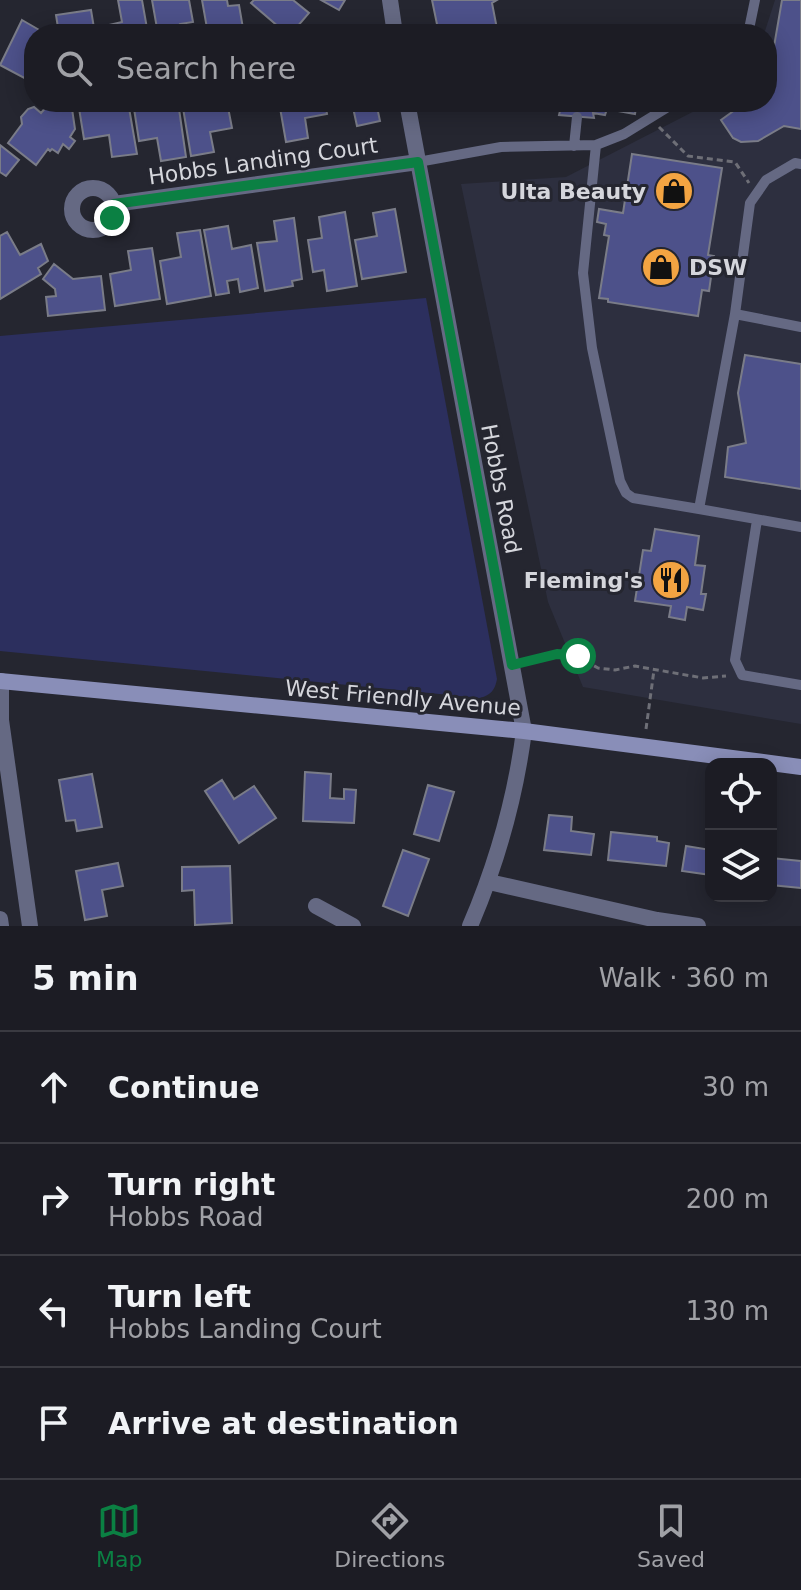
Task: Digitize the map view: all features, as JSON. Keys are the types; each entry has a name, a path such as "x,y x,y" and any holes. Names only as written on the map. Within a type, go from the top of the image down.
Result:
{"main road":[{"name":"West Friendly Avenue","path":"1,681 524,731 801,767"}],"street":[{"path":"390,0 394,24"},
{"name":"Hobbs Road","path":"409,112 524,731 507,823 489,882 470,926"},
{"name":"Hobbs Landing Court","path":"114,204 418,162"},
{"path":"1,681 1,720 30,926"},
{"path":"489,882 657,920 698,926"},
{"path":"316,906 353,926"},
{"path":"0,919 1,926"}],"lane":[{"path":"750,24 755,0"},
{"path":"418,162 501,147 596,145 624,134 661,112"},
{"path":"574,146 577,117"},
{"path":"596,145 583,273 592,348 620,481 626,493 633,498 801,527"},
{"path":"699,509 735,314 750,203 766,180 795,163 801,164"},
{"path":"735,314 801,327"},
{"path":"757,520 735,660 742,675 801,685"}],"path":[{"path":"651,119 688,156 735,162 757,194"},
{"path":"512,665 557,654 578,656 598,668 615,670 635,666 703,678 742,675"},
{"path":"644,746 654,670"}],"shaded area":[{"path":"775,0 801,0 801,724 583,687 548,602 461,184 566,177 693,112 777,112 777,24 767,24"},
{"path":"426,298 497,679 490,694 480,698 0,651 0,336"}],"building":[{"path":"118,0 142,0 146,24 113,24 122,22"},
{"path":"152,0 189,0 193,22 156,24"},
{"path":"202,0 227,0 228,6 239,5 242,24 206,24"},
{"path":"254,0 293,0 309,13 300,24 275,24 251,3"},
{"path":"321,0 345,0 339,10"},
{"path":"432,0 497,0 492,3 496,24 437,24"},
{"path":"782,0 801,0 801,129 784,126 758,141 741,142 733,138 721,120 732,112 777,112 777,29"},
{"path":"91,10 93,24 57,24 56,15"},
{"path":"22,20 29,24 24,24 24,78 0,65"},
{"path":"25,112 72,112 75,129 70,137 75,141 69,149 63,144 58,153 48,149 36,165 8,143 22,124 21,117"},
{"path":"80,112 130,112 137,154 112,157 109,135 84,139"},
{"path":"135,112 179,112 186,157 161,161 157,138 139,141"},
{"path":"184,112 229,112 232,128 210,132 214,152 191,156"},
{"path":"281,112 327,112 305,118 308,138 286,142"},
{"path":"354,112 378,112 380,121 357,126"},
{"path":"560,112 606,112 605,115 593,113 594,118 559,115"},
{"path":"0,145 19,160 6,176 0,172"},
{"path":"632,154 722,168 708,255 714,256 709,291 702,290 698,316 599,298 609,236 604,235 606,224 597,222 599,209 623,213"},
{"path":"395,209 406,272 362,279 355,240 377,236 373,213"},
{"path":"345,212 357,286 327,291 324,270 313,272 308,240 322,238 319,217"},
{"path":"294,218 302,279 292,281 293,286 265,291 257,243 277,241 274,221"},
{"path":"228,226 232,249 251,245 258,288 240,292 238,279 227,281 229,293 216,295 204,230"},
{"path":"200,230 211,296 167,304 160,261 181,257 177,233"},
{"path":"7,232 20,255 41,244 48,261 38,268 41,274 0,299 0,236"},
{"path":"152,248 160,299 115,306 110,274 131,270 128,251"},
{"path":"54,264 73,279 101,276 105,310 48,316 46,297 56,296 55,289 43,279"},
{"path":"745,355 801,364 801,489 725,477 728,447 746,443 738,393"},
{"name":"Fleming's","path":"655,529 699,536 695,565 705,566 701,594 706,594 703,610 687,607 685,620 669,617 671,606 635,601 643,550 651,551"},
{"path":"305,772 331,774 330,798 344,799 344,789 356,790 354,823 303,821"},
{"path":"92,774 102,827 77,831 75,820 66,821 59,780"},
{"path":"222,780 234,799 254,786 276,818 239,843 205,791"},
{"path":"428,785 454,792 439,841 414,834"},
{"path":"549,815 572,817 571,831 594,834 591,855 544,850"},
{"path":"611,832 657,837 657,841 669,843 666,866 608,860"},
{"path":"686,846 705,849 705,874 682,871"},
{"path":"403,850 429,859 408,916 383,906"},
{"path":"777,859 801,861 801,888 777,886"},
{"path":"118,863 123,886 102,890 107,916 85,920 76,871"},
{"path":"230,866 232,923 195,925 194,890 182,891 182,867"}],"place":[{"name":"Ulta Beauty","path":"674,191"},
{"name":"DSW","path":"661,267"},
{"name":"Fleming's","path":"671,580"}],"route":[{"path":"112,218 114,204 418,162 512,665 557,654 578,656"}]}
